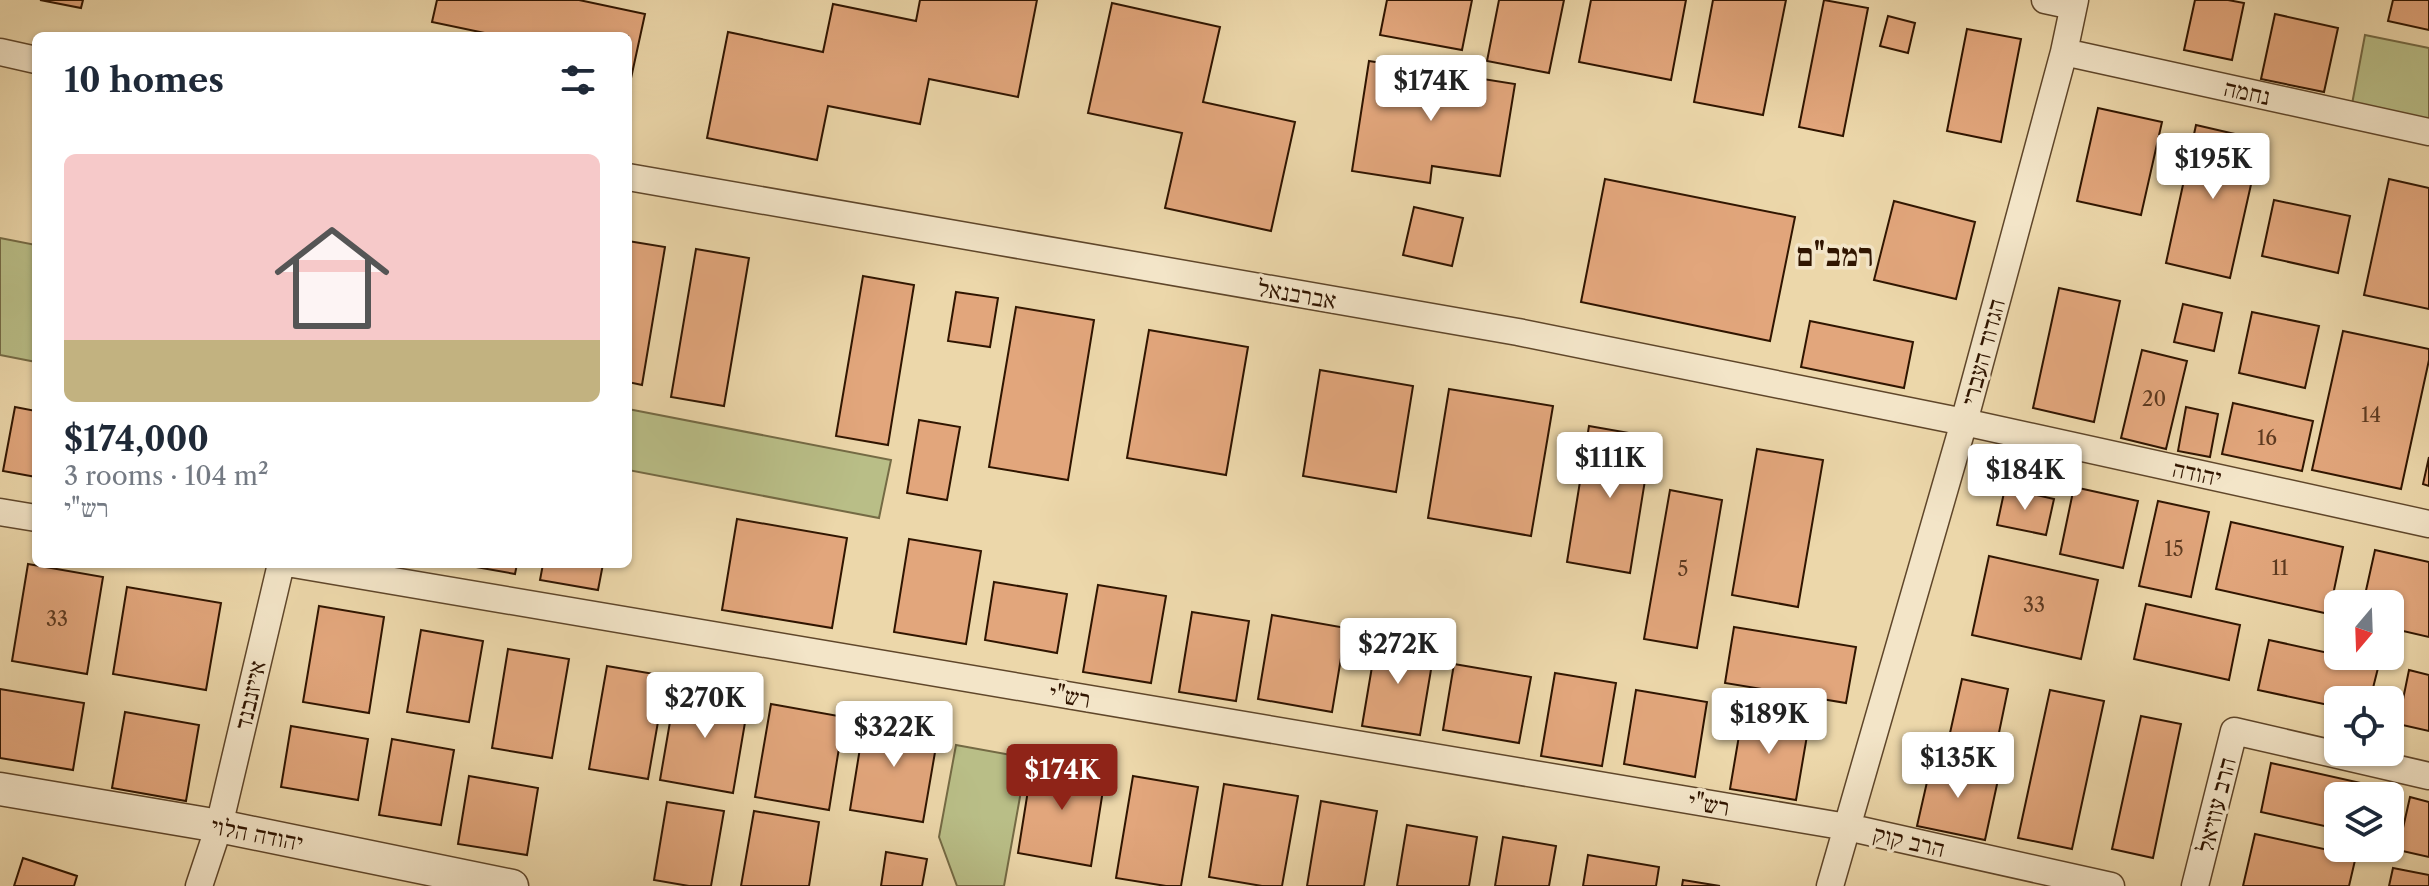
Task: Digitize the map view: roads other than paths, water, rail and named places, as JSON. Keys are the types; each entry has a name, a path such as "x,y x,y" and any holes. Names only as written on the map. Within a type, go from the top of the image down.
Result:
{"street":[{"path":"2045,0 2074,3"},
{"name":"הגדוד העברי","path":"1830,886 1964,422 2064,52 2074,3"},
{"path":"0,52 32,59"},
{"name":"נחמה","path":"2064,52 2429,132"},
{"name":"אברבנאל","path":"632,178 1518,332 1964,422"},
{"name":"יהודה","path":"1964,422 2429,524"},
{"path":"0,512 32,517"},
{"name":"אייזנבנד","path":"199,886 219,826 280,568"},
{"name":"רש\"י","path":"317,568 1847,827"},
{"name":"הרב עוזיאל","path":"2195,886 2234,731 2429,776"},
{"name":"יהודה הלוי","path":"0,789 219,826 512,886"},
{"name":"הרב קוק","path":"1847,827 2111,886"}],"district":[{"name":"רמב\"ם","path":"1835,254"}]}
